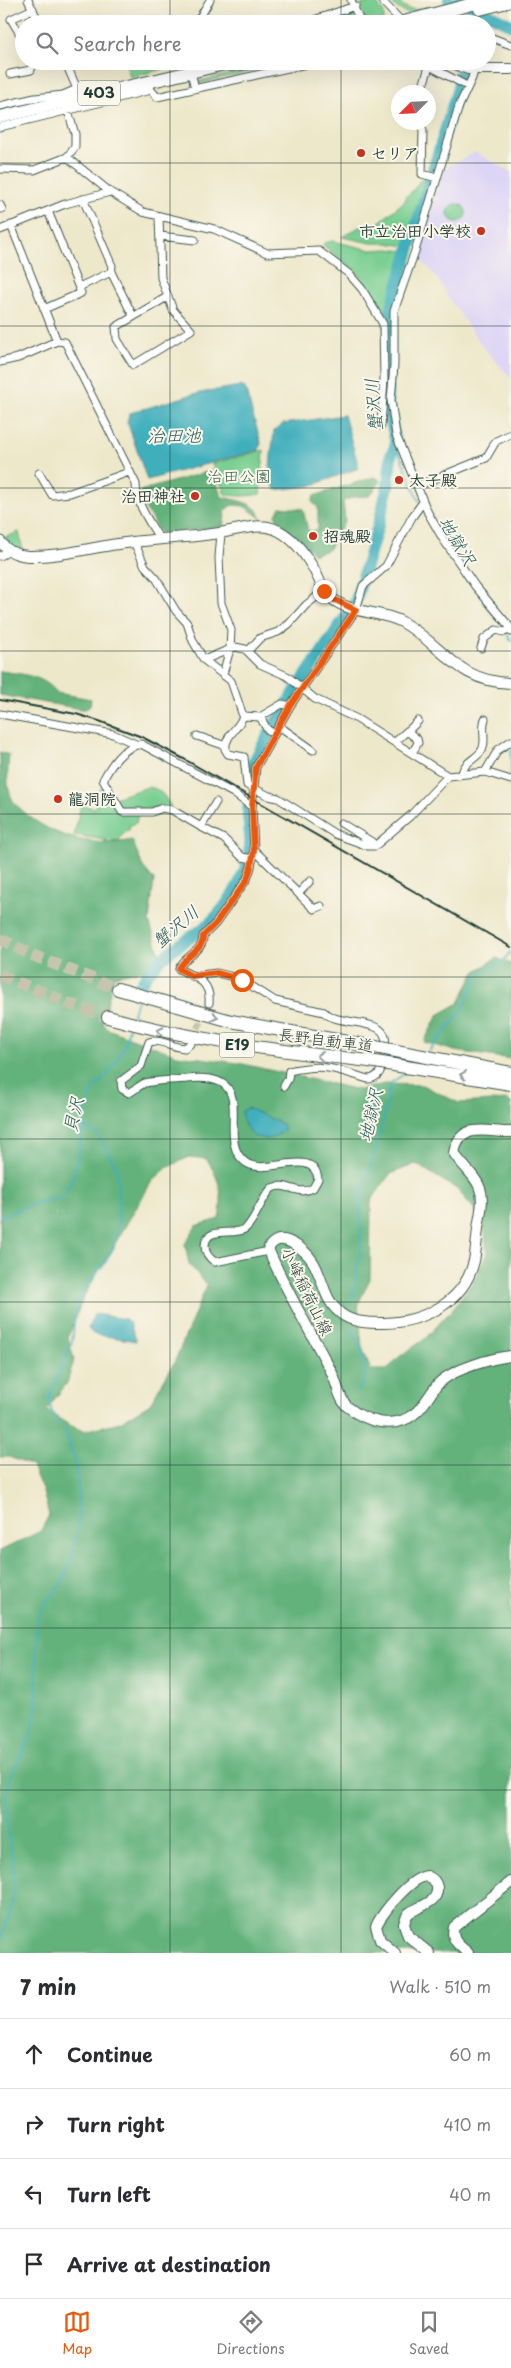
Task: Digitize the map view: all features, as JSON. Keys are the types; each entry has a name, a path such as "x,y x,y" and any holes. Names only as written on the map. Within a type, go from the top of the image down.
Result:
{"highway":[{"path":"443,15 488,0"},
{"path":"446,15 511,1"},
{"name":"403","path":"0,117 65,102 150,86 187,70"},
{"name":"長野自動車道","path":"118,989 231,1021 511,1074"},
{"name":"長野自動車道","path":"108,1017 149,1028 221,1042 369,1061 511,1084"}],"main road":[{"path":"496,68 511,69"},
{"path":"0,540 5,554 49,555 134,542 221,533 258,526 267,527 284,534 303,552 324,591 353,609 401,622 479,679 492,683 511,683"},
{"name":"小峰稲荷山線","path":"511,1132 476,1129 460,1140 455,1146 454,1153 480,1187 482,1199 473,1263 460,1289 438,1310 418,1318 401,1321 356,1321 346,1317 333,1305 314,1262 302,1248 286,1240 278,1240 269,1247 269,1251 331,1371 343,1402 348,1408 378,1422 395,1423 413,1415 446,1378 491,1360 511,1356"},
{"path":"396,1953 380,1940 376,1933 376,1926 380,1918 414,1880 421,1876 427,1876 433,1878 436,1883 436,1896 409,1914 404,1924 408,1936 429,1953"},
{"path":"468,1953 454,1940 452,1933 454,1927 511,1882"}],"street":[{"path":"28,0 35,15"},
{"path":"201,15 210,0"},
{"path":"381,0 393,15"},
{"path":"324,15 353,3 358,15"},
{"path":"19,15 32,9"},
{"path":"496,39 511,45"},
{"path":"10,74 31,70"},
{"path":"0,127 65,102 77,89 69,70"},
{"path":"192,70 195,88"},
{"path":"150,86 157,97 261,70"},
{"path":"423,85 428,70"},
{"path":"434,70 466,86"},
{"path":"472,70 433,176 415,251 394,311 394,364 390,400 396,435 422,503 443,539 475,586 511,631"},
{"path":"0,106 35,98 65,102"},
{"path":"0,169 34,170 67,157 75,147 75,134 65,102"},
{"path":"423,130 422,174 433,176"},
{"path":"67,157 110,192 136,208 159,216 214,229 267,253 319,251 354,279 383,324 384,369 381,426"},
{"path":"0,230 83,199 110,192"},
{"path":"83,199 112,266 111,272 133,316"},
{"path":"0,205 2,208 0,210"},
{"path":"44,309 81,293 48,212"},
{"path":"159,216 161,278 173,310 191,330 132,365 117,339 116,327 167,297"},
{"path":"11,225 57,341"},
{"path":"160,236 195,240"},
{"path":"78,287 111,272"},
{"path":"0,362 18,358 57,341 65,342 136,484 136,494 160,540"},
{"path":"417,486 486,458 496,441 511,434"},
{"path":"40,473 52,495 70,493 129,472"},
{"path":"208,1003 210,992 207,986 179,969 180,965 192,957 203,943 203,936 216,923 247,880 254,850 252,807 256,767 271,733 278,726 288,705 353,609 363,586 386,566 422,503"},
{"path":"221,533 219,579 221,603 231,630 230,649 223,674"},
{"path":"134,542 145,566 156,578 176,611 187,623 193,641 204,660 230,681 243,716 242,721 228,736 226,746 228,754 244,757 246,761 247,785 269,796 278,798 335,834 368,846 375,846 410,816 448,776 486,772 509,780"},
{"path":"248,651 260,638 278,632 289,624 324,591"},
{"path":"481,648 484,639 496,630 511,631"},
{"path":"204,660 234,647 248,651 260,664 275,669 315,699 358,719 448,776"},
{"path":"243,716 260,717 288,705"},
{"path":"0,714 113,734 159,752 233,793 252,807"},
{"path":"260,717 271,733"},
{"path":"462,774 463,769 471,760 477,757 483,748 482,725 485,719"},
{"path":"395,742 404,731 408,732 418,721"},
{"path":"278,726 314,750"},
{"path":"288,732 294,742"},
{"path":"408,732 417,739 418,743 412,752"},
{"path":"196,736 226,746"},
{"path":"486,772 498,750 510,742"},
{"path":"138,745 115,760 103,780 122,812 152,812 162,808 172,810 224,839 242,856 253,859"},
{"path":"201,827 216,802"},
{"path":"341,823 372,842 375,846"},
{"path":"254,850 314,909 321,906"},
{"path":"299,893 310,881"},
{"path":"192,976 217,973 230,976 242,980 275,1001 324,1012 329,1018 369,1025 382,1031 385,1035 382,1069 378,1076 368,1079 339,1069 305,1067 289,1070 288,1079 284,1086"},
{"path":"191,1043 185,1048 181,1048 156,1041 149,1042 141,1066 121,1081 122,1089 129,1093 144,1084 206,1077 218,1080 227,1089 232,1101 236,1151 243,1161 257,1167 298,1162 306,1163 315,1168 318,1179 314,1188 303,1192 283,1185 272,1188 246,1228 236,1233 217,1232 208,1238 206,1242 207,1253 215,1262 269,1251"}],"shaded area":[{"path":"475,152 511,172 511,379 481,344 447,296 439,280 418,256 444,169"}],"green space":[{"path":"388,0 398,2 408,8 419,9 428,7 434,10 414,14 404,12"},
{"path":"374,1 383,11 384,15 364,15 361,5"},
{"path":"128,70 159,70 130,77"},
{"path":"245,70 258,70 197,84 196,82"},
{"path":"424,177 427,178 406,246 371,243 342,237 361,226 371,229 406,200 405,197 412,192"},
{"path":"457,204 463,207 466,213 463,219 457,222 451,219 448,213 451,207"},
{"path":"333,241 371,250 389,249 404,251 387,316 359,274 323,245"},
{"name":"治田公園","path":"264,450 260,494 234,496 225,494 212,464"},
{"path":"210,471 222,497 240,501 251,506 256,509 261,518 244,506 232,505 226,509 223,527 160,533 144,506 140,491"},
{"path":"374,477 379,479 380,483 369,496 354,497 343,501 345,521 328,550 314,554 300,540 278,525 276,515 280,507 303,509 308,531 318,530 318,507 312,502 314,496"},
{"path":"19,532 23,551 11,546 4,538"},
{"path":"0,671 32,676 46,682 57,693 91,699 90,705 86,709 81,709 0,695"},
{"path":"0,752 9,755 8,778 10,795 24,812 47,828 75,838 103,843 132,840 143,867 154,880 149,921 160,955 144,970 114,976 102,1024 110,1030 177,1055 238,1063 359,1090 384,1084 422,1085 459,1103 508,1100 511,1103 511,1953 0,1953 0,1551 41,1531 49,1515 43,1492 32,1466 9,1457 0,1457","holes":["189,1157 207,1159 218,1181 221,1202 219,1219 196,1226 185,1244 189,1264 207,1285 174,1363 149,1405 120,1422 84,1431 69,1425 46,1410 67,1383 74,1360 68,1337 84,1296 152,1181 168,1167","416,1164 457,1189 474,1209 485,1231 487,1254 474,1281 450,1312 425,1339 399,1357 387,1370 371,1370 362,1347 358,1304 370,1279 371,1201 390,1174"]},
{"path":"103,787 120,814 138,814 136,823 130,825 129,830 122,835 118,842 74,835 81,805 95,808 99,790"},
{"path":"148,787 160,791 171,807 123,810 114,798"},
{"path":"497,958 511,964 511,1059 455,1051 424,1042 438,1015 459,1003 475,972"}],"water":[{"name":"治田池","path":"240,386 245,388 261,443 259,450 147,480 127,421 130,413 194,394"},
{"path":"344,415 359,468 310,486 276,490 270,470 274,431 283,424"},
{"path":"248,1108 282,1124 283,1132 269,1139 254,1137 242,1118 242,1111"},
{"path":"94,1314 126,1319 130,1323 136,1341 93,1334 88,1329"}],"waterway":[{"name":"蟹沢川","path":"449,0 454,15"},
{"path":"461,0 491,15"},
{"path":"496,18 511,25"},
{"name":"蟹沢川","path":"251,780 252,765 269,734 294,693 355,603 380,519 388,486 391,455 396,445 387,400 390,313 458,88 461,70"},
{"name":"地獄沢","path":"396,445 419,501"},
{"name":"地獄沢","path":"450,555 468,582"},
{"name":"地獄沢","path":"482,600 505,629"},
{"name":"地獄沢","path":"507,634 511,640"},
{"name":"地獄沢","path":"511,746 511,775"},
{"name":"蟹沢川","path":"141,984 146,975 160,960 209,924 233,894 240,882 248,859 250,842 248,809"},
{"name":"地獄沢","path":"429,1051 461,1012 477,977 505,959 510,952"},
{"name":"貝沢","path":"139,991 141,984"},
{"name":"貝沢","path":"132,1017 137,1000"},
{"name":"貝沢","path":"0,1217 34,1204 61,1197 65,1192 74,1175 88,1102 94,1088 104,1079 125,1045 129,1027"},
{"name":"地獄沢","path":"352,1301 361,1245 360,1198 379,1139 391,1083 407,1072"},
{"path":"58,1424 51,1410 49,1398 72,1342 75,1315 82,1290 105,1263 114,1247 119,1220 117,1168 98,1135 84,1127"},
{"name":"地獄沢","path":"352,1328 362,1352 365,1368 365,1377 357,1392"},
{"path":"0,1941 10,1913 14,1892 14,1872 7,1824 6,1800 10,1779 28,1743 33,1727 37,1688 37,1621 45,1604 62,1582 75,1546 78,1526 78,1485 75,1465 64,1429"}],"tunnel":[{"path":"0,939 32,955 118,989"},
{"path":"0,975 75,1006 108,1017"},
{"path":"193,1038 209,1003"}],"railway":[{"path":"0,700 76,714 142,737 184,759 511,947"}],"place":[{"name":"セリア","path":"361,153"},
{"name":"市立治田小学校","path":"481,231"},
{"name":"太子殿","path":"399,480"},
{"name":"治田神社","path":"195,496"},
{"name":"招魂殿","path":"313,536"},
{"name":"龍洞院","path":"58,799"}],"route":[{"path":"242,980 217,973 192,976 179,969 180,965 192,957 203,943 203,936 216,923 247,880 254,850 252,807 256,767 290,706 314,674 356,610 348,608 324,591"}]}
